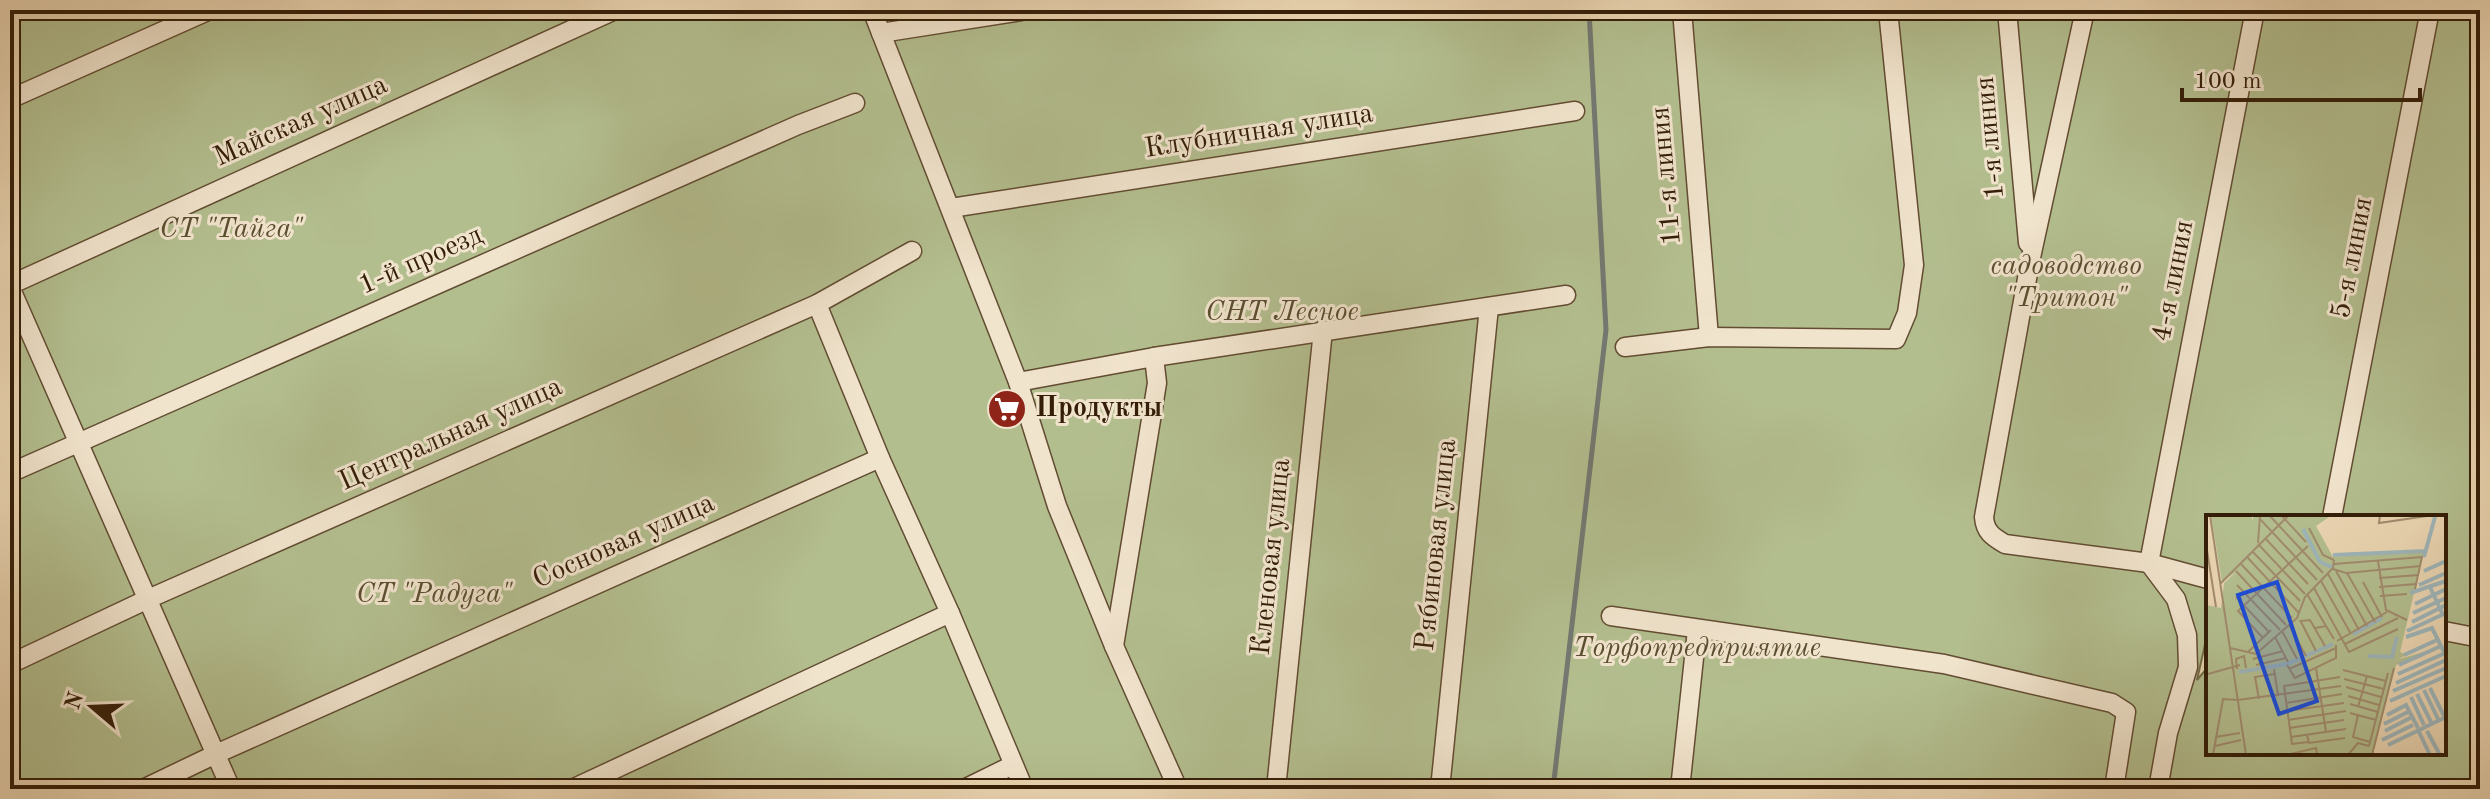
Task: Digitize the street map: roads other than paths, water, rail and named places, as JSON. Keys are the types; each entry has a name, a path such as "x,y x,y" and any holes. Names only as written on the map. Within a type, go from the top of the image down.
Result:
{"street":[{"path":"10,99 210,10"},
{"name":"Майская улица","path":"10,286 615,10"},
{"path":"872,10 1018,382 1057,506 1114,646 1178,789"},
{"path":"881,33 1028,10"},
{"name":"11-я линия","path":"1682,10 1709,337"},
{"path":"1625,347 1709,337 1896,339 1907,313 1914,265 1888,10"},
{"name":"1-я линия","path":"2007,10 2030,262"},
{"path":"2085,10 2030,262 1985,525 1989,533 2005,544 2149,563 2206,578"},
{"name":"4-я линия","path":"2149,563 2255,10"},
{"name":"5-я линия","path":"2332,515 2430,10"},
{"name":"1-й проезд","path":"10,473 798,125 855,103"},
{"name":"Клубничная улица","path":"951,208 1575,111"},
{"name":"Центральная улица","path":"10,664 148,599 817,304 912,251"},
{"path":"10,286 231,789"},
{"path":"1018,382 1323,330 1566,295"},
{"path":"817,304 880,458 1024,789"},
{"name":"Рябиновая улица","path":"1440,789 1489,307"},
{"name":"Кленовая улица","path":"1276,789 1323,330"},
{"path":"1114,646 1157,383 1154,357"},
{"name":"Сосновая улица","path":"143,789 880,458"},
{"path":"2149,563 2176,599 2187,635 2188,667 2168,733 2158,789"},
{"path":"572,789 950,613"},
{"path":"1611,616 1944,664 2112,703 2126,712 2114,789"},
{"path":"1680,789 1697,630"},
{"path":"2446,631 2480,638"},
{"path":"964,789 1013,765"}],"waterway":[{"path":"1553,789 1606,330 1589,10"}],"place":[{"name":"Продукты","path":"1007,409"}],"park label":[{"name":"СТ \"Тайга\"","path":"231,230"},
{"name":"садоводство \"Тритон\"","path":"2066,283"},
{"name":"СНТ Лесное","path":"1282,313"},
{"name":"СТ \"Радуга\"","path":"434,595"},
{"name":"Торфопредприятие","path":"1697,649"}]}
